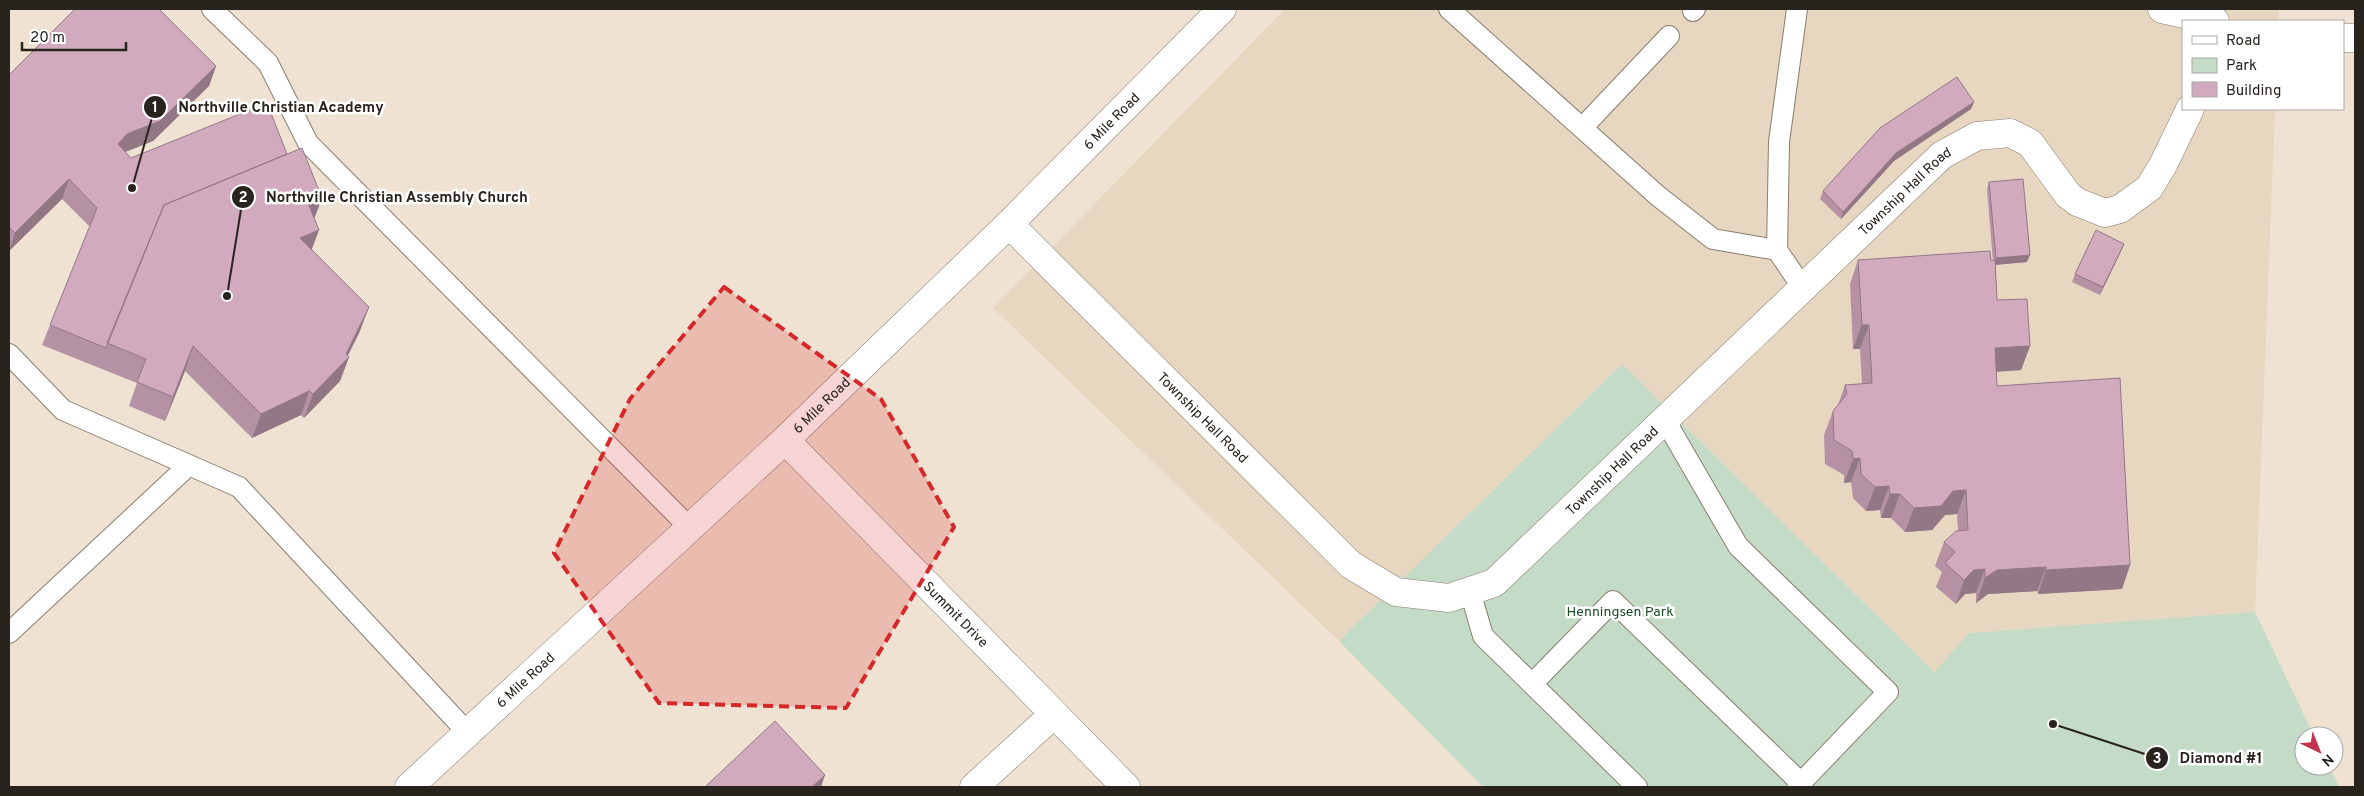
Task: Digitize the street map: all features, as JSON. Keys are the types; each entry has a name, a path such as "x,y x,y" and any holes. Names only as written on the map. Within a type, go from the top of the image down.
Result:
{"street":[{"name":"6 Mile Road","path":"409,787 786,440 1009,224 1222,9"},
{"path":"2162,9 2204,20"},
{"name":"Township Hall Road","path":"1009,224 1351,565 1396,592 1450,598 1494,583 1942,155 1977,136 2010,132 2030,143 2068,194 2077,202 2105,213 2120,209 2150,188 2190,110"},
{"name":"Summit Drive","path":"786,440 1126,787"},
{"path":"974,787 1054,714"}],"lane":[{"path":"212,9 268,63 308,143 690,528"},
{"path":"1450,9 1658,196 1713,239 1778,250"},
{"path":"1797,9 1779,142 1778,250 1803,288"},
{"path":"1582,128 1669,36"},
{"path":"9,354 63,410 239,487 468,733"},
{"path":"1532,684 1613,601 1799,785 1888,692 1738,546 1665,420"},
{"path":"9,633 189,465"},
{"path":"1470,591 1483,636 1637,787"}],"highlighted area":[{"path":"724,287 881,399 954,527 846,708 659,703 554,553 630,399"}],"shaded area":[{"path":"1285,9 2279,9 2279,20 2182,20 2182,110 2275,110 2255,612 1969,633 1934,672 1622,364 1339,641 993,308"}],"green space":[{"name":"Henningsen Park","path":"1622,364 1934,672 1969,633 2255,612 2309,726 2294,726 2294,776 2334,776 2339,787 1483,787 1339,641"}],"building":[{"path":"75,9 159,9 216,66 160,121 127,134 118,144 131,158 267,103 287,154 164,205 106,348 50,325 97,208 69,179 15,233 9,227 9,75"},
{"path":"1957,77 1974,102 1896,153 1843,212 1823,191 1880,128"},
{"path":"302,148 322,198 308,203 319,230 300,238 369,307 346,354 349,357 313,394 309,391 261,414 193,346 173,397 137,382 146,359 107,343 164,205"},
{"path":"2023,179 2030,255 1996,258 1989,182"},
{"path":"2096,230 2124,244 2103,287 2075,274"},
{"path":"1990,251 1991,261 1995,260 1997,300 2027,299 2030,346 1995,348 1997,386 2120,378 2130,565 2046,570 2046,567 1997,570 1985,578 1985,569 1974,570 1964,580 1945,563 1955,552 1944,542 1956,531 1968,530 1966,490 1953,491 1941,506 1914,508 1900,494 1890,494 1889,486 1875,487 1861,474 1860,458 1853,459 1852,451 1834,440 1833,411 1847,394 1845,385 1872,383 1869,325 1862,325 1858,260"},
{"path":"775,721 825,775 812,787 705,787"}],"place":[{"name":"Northville Christian Academy","path":"132,188"},
{"name":"Northville Christian Assembly Church","path":"227,296"},
{"name":"Diamond #1","path":"2053,724"}]}
